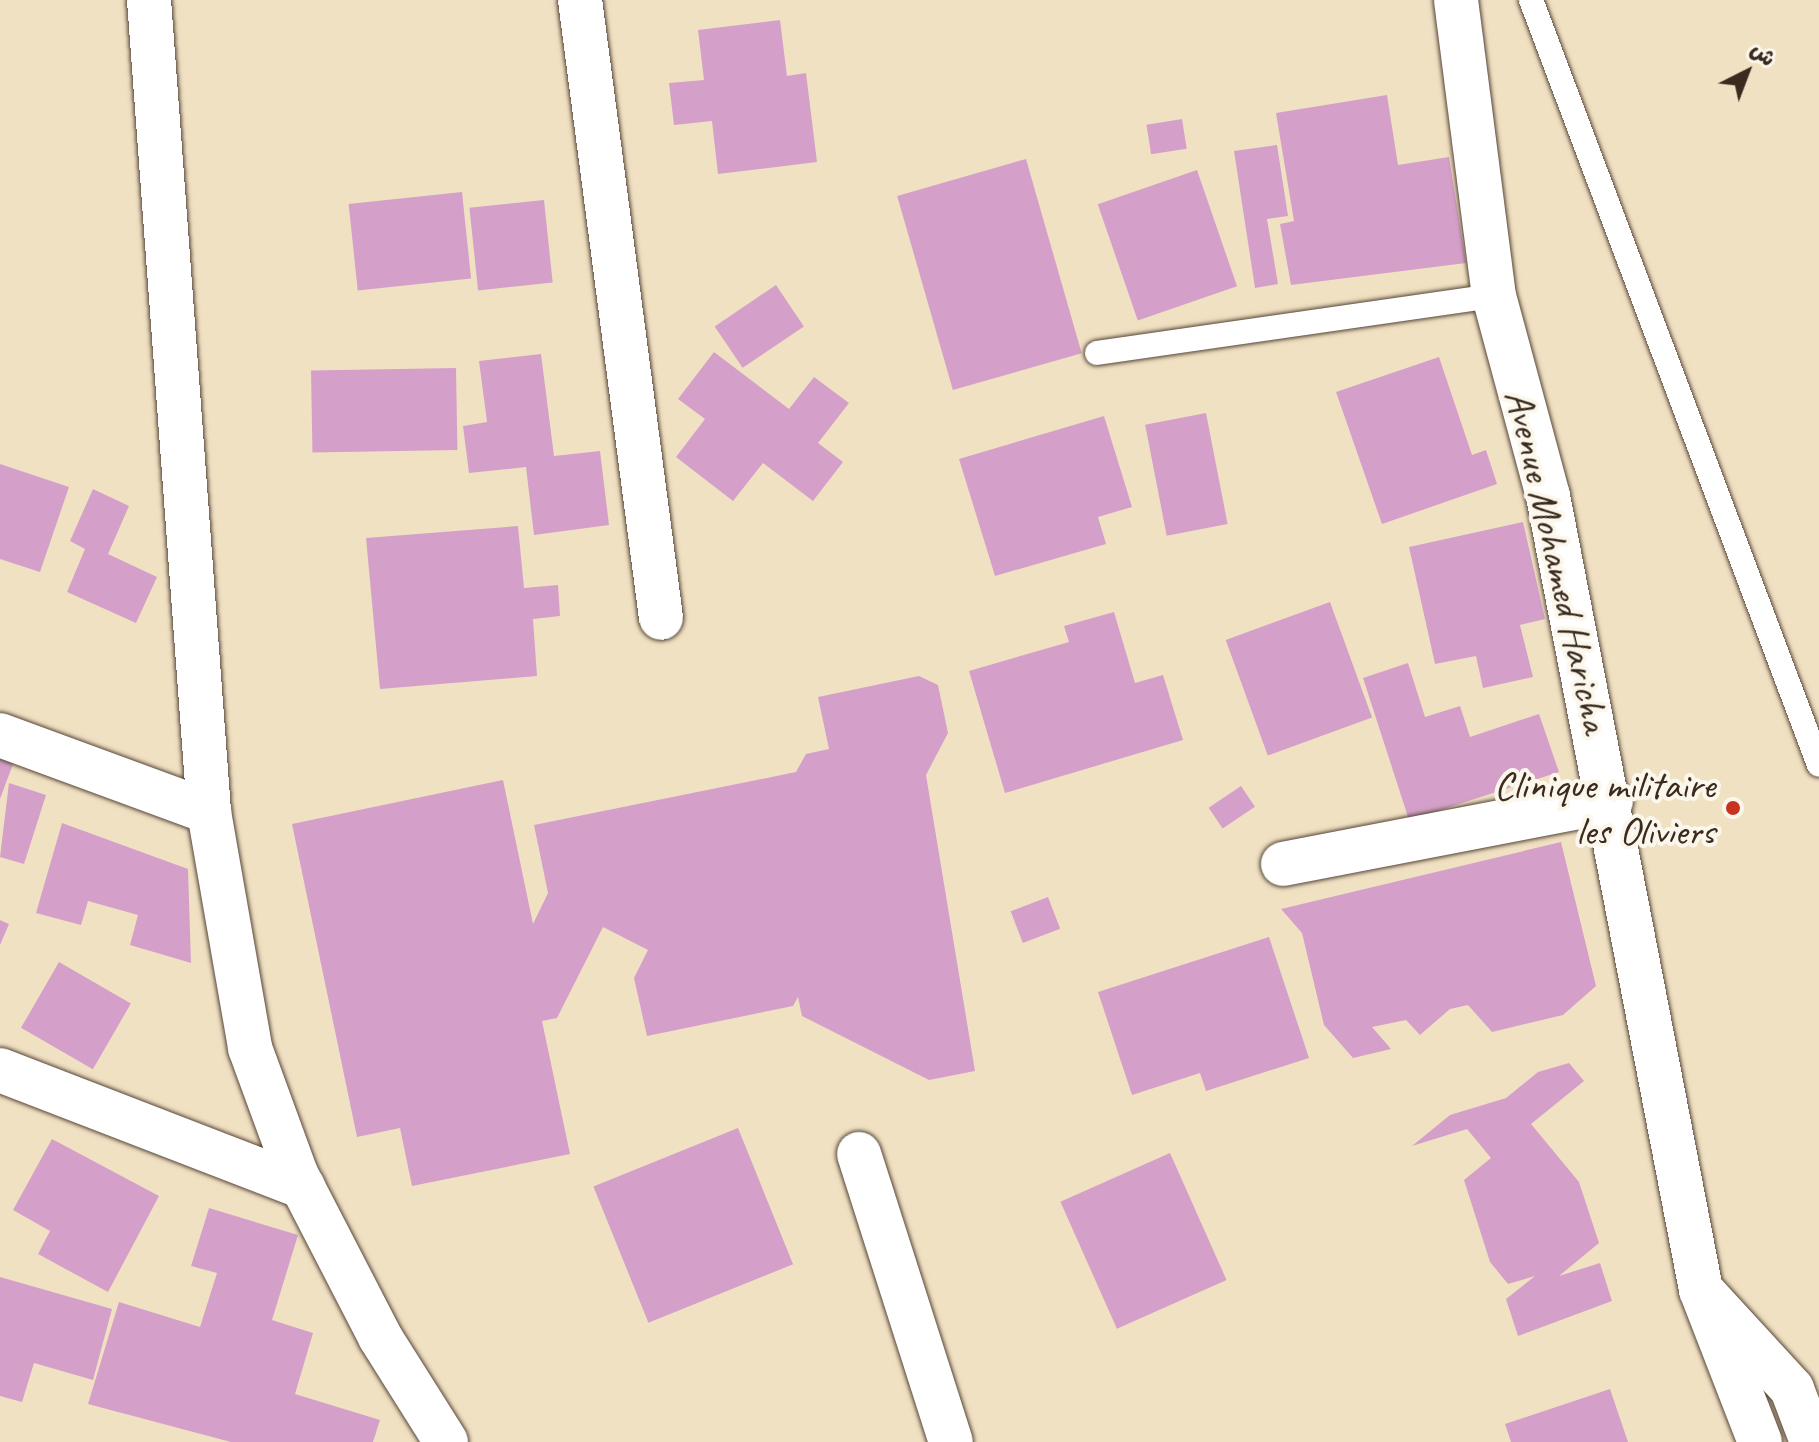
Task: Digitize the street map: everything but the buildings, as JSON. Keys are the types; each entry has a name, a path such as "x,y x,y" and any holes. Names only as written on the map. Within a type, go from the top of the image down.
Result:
{"street":[{"path":"149,0 209,812 250,1048 303,1187 380,1337 446,1442"},
{"path":"580,0 661,618"},
{"name":"Avenue Mohamed Haricha","path":"1456,0 1494,296 1548,496 1611,801 1701,1290 1760,1442"},
{"path":"0,735 209,812"},
{"path":"1283,864 1611,801"},
{"path":"0,1070 303,1187"},
{"path":"859,1154 951,1442"},
{"path":"1701,1290 1792,1389 1812,1442"}],"lane":[{"path":"1531,0 1819,765"},
{"path":"1097,353 1494,296"}],"place":[{"name":"Clinique militaire les Oliviers","path":"1733,808"}]}
